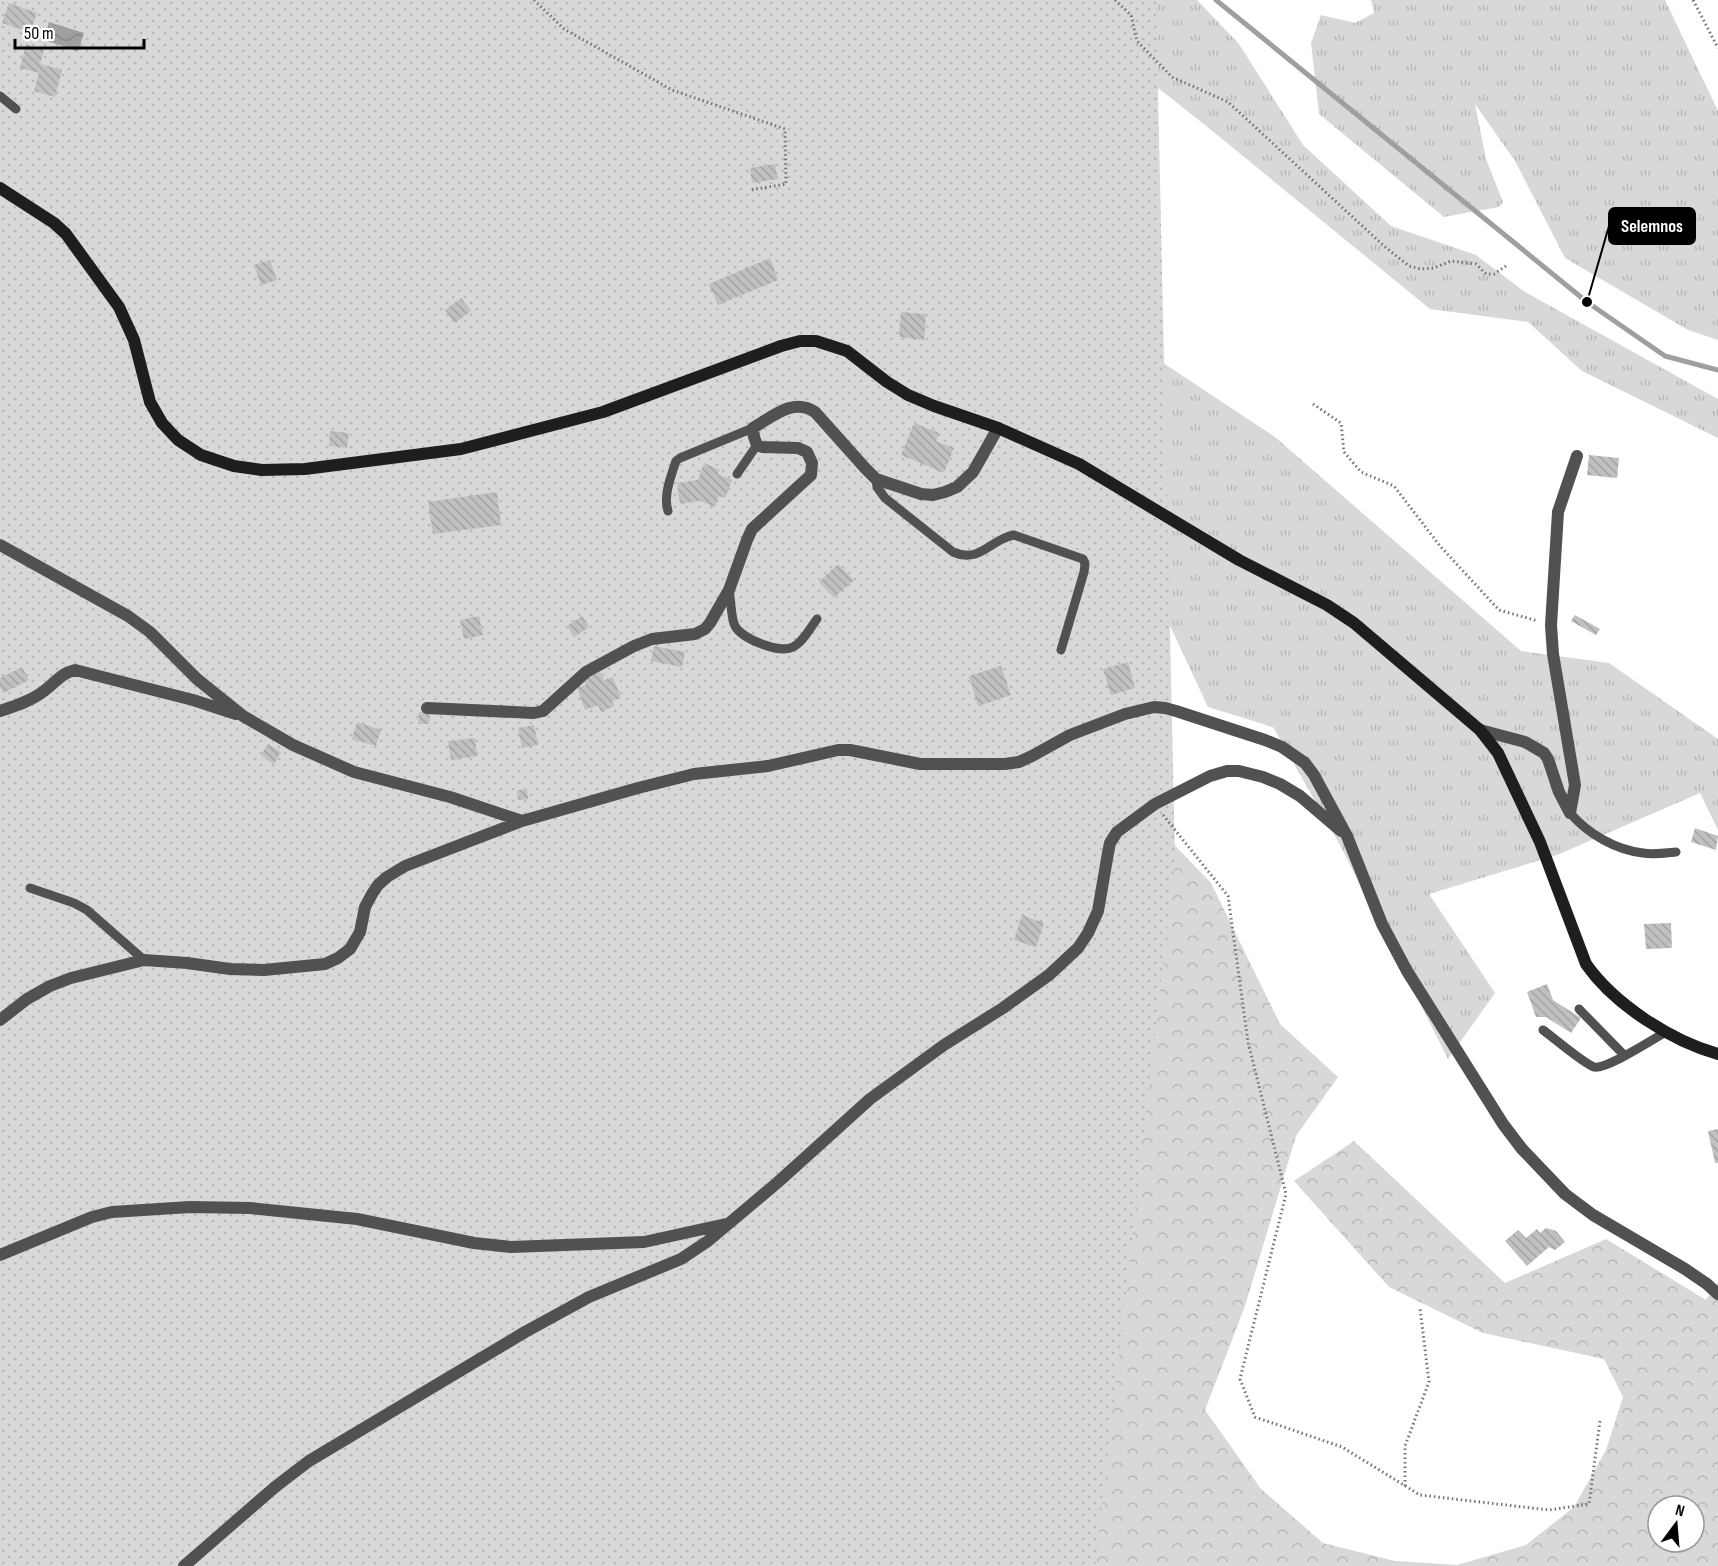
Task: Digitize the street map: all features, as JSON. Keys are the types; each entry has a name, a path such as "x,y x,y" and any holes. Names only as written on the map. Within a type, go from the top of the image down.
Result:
{"main road":[{"path":"0,188 60,228 119,307 134,340 150,402 162,423 178,440 201,454 234,466 262,470 305,469 461,449 603,412 800,341 816,341 834,345 847,351 908,395 998,428 1079,464 1230,555 1327,605 1354,623 1480,730 1498,753 1540,842 1586,964 1610,993 1626,1006 1665,1032 1708,1052 1718,1054"}],"street":[{"path":"427,708 534,713 543,711 586,672 633,646 652,639 694,633 705,629 729,590 752,529 811,475 812,463 807,452 802,449 757,446 754,437 753,428 790,406 803,406 815,412 876,479 921,494 933,495 957,487 973,472 998,428"},
{"path":"1570,813 1575,785 1553,654 1551,625 1558,512 1577,456"},
{"path":"0,545 128,616 150,632 197,679 243,716 293,745 354,772 450,797 522,821"},
{"path":"0,711 28,701 44,691 60,676 75,670 193,700 243,716"},
{"path":"0,1020 27,999 50,986 71,978 144,960 230,969 264,970 325,964 339,958 350,949 360,932 366,907 378,885 405,867 522,821 694,774 768,766 838,750 850,750 920,764 1005,764 1019,762 1070,735 1125,714 1154,707 1165,708 1265,740 1292,753 1305,763 1347,836 1382,924 1407,971 1503,1124 1522,1149 1565,1194 1593,1215 1685,1269 1718,1294"},
{"path":"1480,730 1526,742 1544,753 1570,813"},
{"path":"184,1566 275,1486 309,1461 571,1307 681,1259 708,1241 777,1183 870,1099 1049,975 1078,948 1088,933 1098,911 1107,853 1113,837 1155,804 1210,776 1227,771 1239,771 1280,784 1299,796 1347,836"},
{"path":"0,1254 92,1217 112,1212 190,1207 250,1208 357,1219 474,1243 511,1247 644,1242 730,1223"}],"lane":[{"path":"0,96 16,108"},
{"path":"668,511 667,494 676,461 753,428"},
{"path":"737,474 757,446"},
{"path":"876,479 877,487 885,498 961,556 976,555 1006,537 1014,535 1083,559 1084,572 1061,650"},
{"path":"729,590 734,626 753,641 788,650 796,646 817,619"},
{"path":"1570,813 1589,832 1619,847 1645,854 1676,852"},
{"path":"30,888 74,903 87,910 144,960"},
{"path":"1579,1009 1625,1056"},
{"path":"1543,1030 1594,1067 1600,1067 1625,1056 1665,1032"}],"path":[{"path":"534,0 564,29 672,90 785,129 786,184 750,190"},
{"path":"1115,0 1131,15 1137,41 1172,77 1228,102 1384,246 1409,266 1434,268 1451,261 1476,264 1486,274 1494,274 1506,266"},
{"path":"1693,0 1718,48"},
{"path":"1313,404 1341,423 1344,452 1360,472 1394,486 1440,546 1499,610 1551,625"},
{"path":"1155,804 1228,896 1248,1042 1286,1194 1240,1379 1255,1417 1342,1447 1420,1495 1550,1510 1589,1504 1600,1420"},
{"path":"1405,1486 1406,1446 1430,1382 1420,1308"}],"green space":[{"path":"0,0 1156,0 1175,858 1095,1566 0,1566"},
{"path":"1046,0 1197,0 1239,44 1303,145 1391,226 1476,255 1525,292 1718,399 1718,438 1582,371 1528,322 1430,309 1205,125"},
{"path":"1371,0 1665,0 1718,111 1718,340 1688,330 1565,258 1515,161 1475,104 1486,159 1503,202 1499,207 1444,217 1319,114 1311,43 1321,15 1355,23 1374,13"},
{"path":"1127,339 1275,437 1521,651 1609,663 1718,739 1718,830 1700,793 1557,855 1429,894 1495,993 1448,1059 1340,845 1273,727 1208,707 1148,579"},
{"path":"1159,829 1211,883 1280,1024 1338,1077 1296,1136 1245,1306 1205,1410 1261,1489 1323,1543 1395,1561 1457,1565 1526,1545 1574,1507 1606,1450 1623,1397 1604,1359 1483,1333 1389,1287 1294,1181 1354,1141 1505,1283 1606,1239 1706,1300 1718,1282 1718,1566 194,1566"}],"water":[{"path":"49,22 84,33 78,51 44,40"}],"building":[{"path":"9,3 37,13 30,32 2,23"},
{"path":"26,44 44,50 40,64 62,70 55,97 34,91 39,73 20,68"},
{"path":"775,164 778,179 752,183 750,168"},
{"path":"770,258 778,280 718,305 709,284"},
{"path":"270,260 277,280 261,285 254,265"},
{"path":"461,298 471,311 455,323 445,310"},
{"path":"901,312 926,314 924,340 899,337"},
{"path":"914,423 939,433 936,441 954,448 944,473 901,455"},
{"path":"330,431 349,433 347,448 329,446"},
{"path":"1589,455 1619,458 1617,478 1587,475"},
{"path":"704,463 720,470 718,474 732,480 725,498 719,496 715,507 700,501 680,504 677,483 698,480"},
{"path":"497,492 501,525 433,534 428,502"},
{"path":"838,564 854,580 834,598 819,582"},
{"path":"1575,615 1600,629 1596,635 1571,621"},
{"path":"479,616 483,635 464,639 460,620"},
{"path":"582,616 589,627 574,637 567,626"},
{"path":"654,646 685,652 682,667 651,661"},
{"path":"1128,662 1135,688 1111,695 1103,669"},
{"path":"1001,666 1011,695 978,706 969,676"},
{"path":"22,667 29,680 3,693 0,678"},
{"path":"600,672 604,680 613,677 621,698 612,701 614,706 601,712 598,705 585,710 577,688 586,685 584,679"},
{"path":"419,712 430,712 429,724 418,724"},
{"path":"357,722 381,730 376,746 352,739"},
{"path":"534,725 538,745 522,748 518,728"},
{"path":"475,738 477,756 451,760 448,741"},
{"path":"268,744 281,752 274,764 261,755"},
{"path":"527,789 528,799 518,800 517,790"},
{"path":"1695,828 1718,836 1716,850 1691,842"},
{"path":"1022,915 1044,923 1036,947 1014,940"},
{"path":"1671,923 1672,948 1646,949 1644,924"},
{"path":"1547,984 1553,1000 1581,1018 1571,1033 1546,1017 1536,1017 1527,992"},
{"path":"1718,1129 1718,1163 1715,1163 1708,1131"},
{"path":"1546,1228 1556,1231 1565,1242 1555,1250 1549,1247 1527,1266 1505,1241 1518,1230 1526,1238 1537,1229 1540,1233"}],"waterway":[{"path":"1216,0 1587,302 1665,356 1718,370"}],"place":[{"name":"Selemnos","path":"1587,302"}]}
